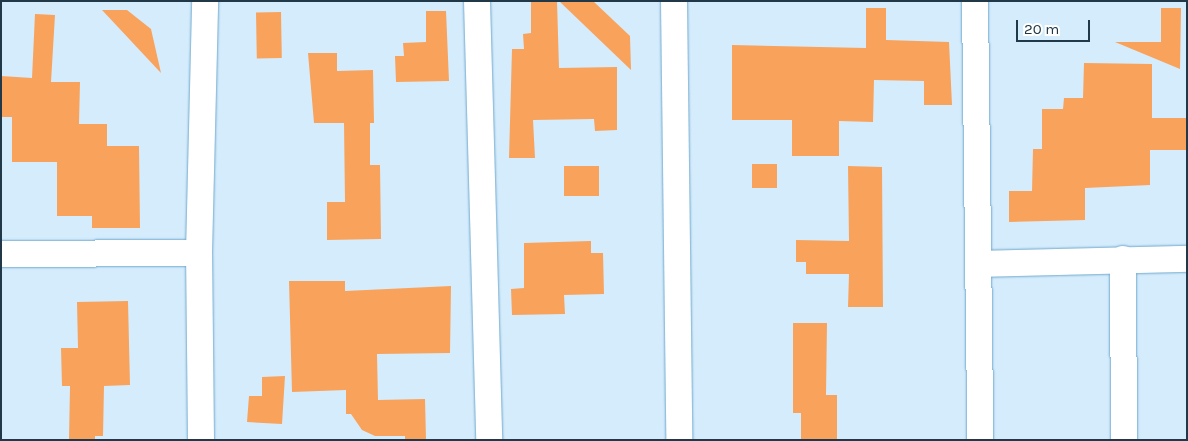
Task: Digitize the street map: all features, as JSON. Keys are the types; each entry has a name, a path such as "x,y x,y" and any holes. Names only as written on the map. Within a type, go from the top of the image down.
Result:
{"street":[{"path":"201,440 199,253 205,1"},
{"path":"477,1 489,440"},
{"path":"674,1 679,440"},
{"path":"974,1 980,440"},
{"path":"1,254 199,253"},
{"path":"979,264 1123,259 1187,259"},
{"path":"1123,259 1124,440"}],"building":[{"path":"531,1 557,1 559,68 617,67 617,130 595,131 594,119 533,120 535,158 509,158 512,49 524,49 523,34 531,33"},
{"path":"559,1 593,1 630,36 631,70"},
{"path":"866,8 886,8 886,40 949,42 952,105 924,105 924,81 874,80 873,122 839,121 839,156 792,156 792,120 732,120 732,45 866,48"},
{"path":"1161,8 1181,8 1180,69 1115,42 1161,42"},
{"path":"102,10 127,10 151,29 161,73"},
{"path":"426,11 446,11 449,81 396,82 395,56 404,56 403,43 426,42"},
{"path":"256,12 281,12 282,58 257,58"},
{"path":"35,14 55,15 51,82 80,82 79,124 107,124 107,146 139,146 140,228 92,228 92,216 57,216 57,162 12,162 12,117 1,117 1,76 32,78"},
{"path":"308,53 337,53 337,71 373,70 374,123 370,123 370,165 380,165 381,239 327,240 327,202 345,202 344,123 314,123"},
{"path":"1084,63 1152,64 1152,118 1187,118 1187,150 1150,150 1150,185 1085,188 1085,220 1009,222 1009,191 1032,191 1033,149 1042,149 1042,109 1063,109 1064,98 1083,98"},
{"path":"752,164 777,164 777,188 752,188"},
{"path":"564,166 599,166 599,196 564,196"},
{"path":"848,166 882,167 883,307 848,307 849,274 806,274 806,262 796,262 796,240 849,241"},
{"path":"591,241 591,253 603,253 604,294 564,295 565,314 512,315 511,289 524,288 524,243"},
{"path":"289,281 345,281 345,291 451,286 450,353 377,354 378,400 425,399 426,440 405,440 405,436 375,436 362,430 351,414 346,414 346,390 292,392"},
{"path":"128,301 130,385 104,386 103,436 95,436 95,440 69,440 70,386 62,386 61,348 78,348 77,302"},
{"path":"793,323 827,323 826,395 837,395 837,440 801,440 801,413 793,413"},
{"path":"285,376 282,424 247,422 249,396 262,396 262,377"}]}
